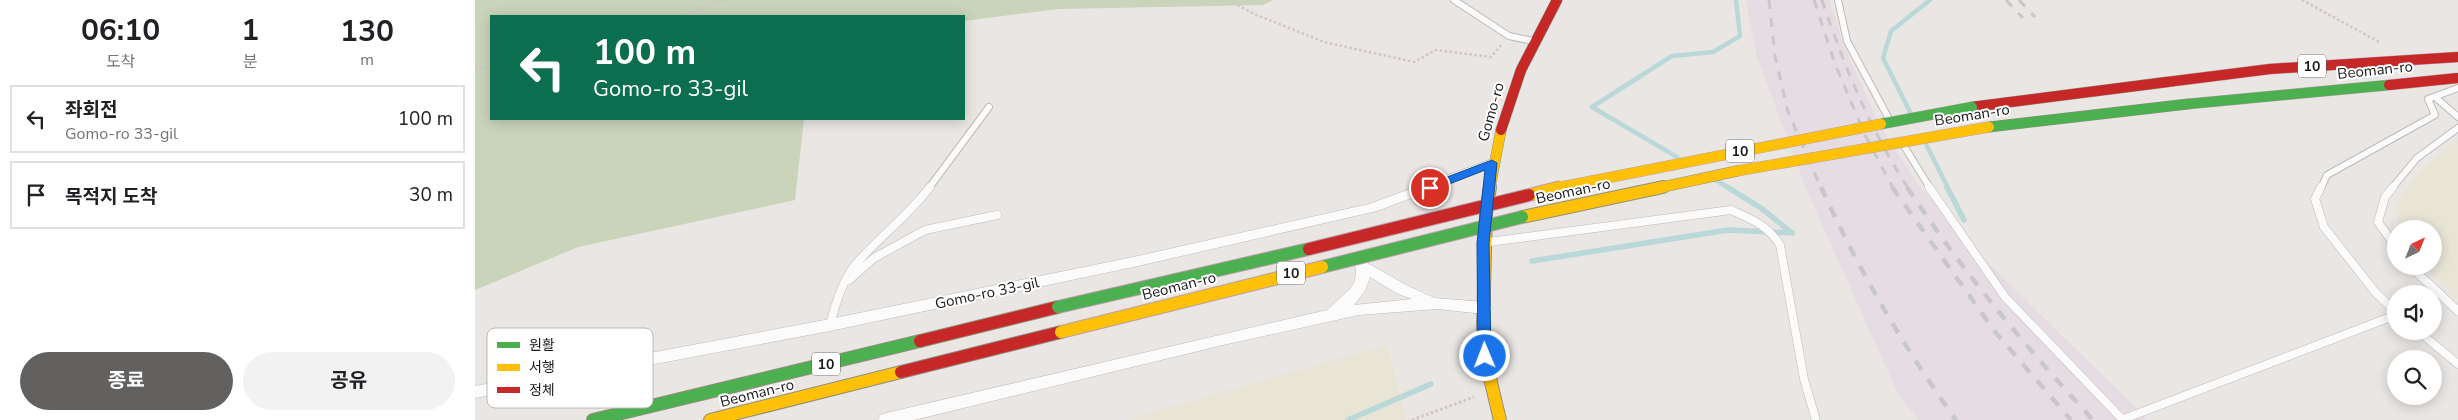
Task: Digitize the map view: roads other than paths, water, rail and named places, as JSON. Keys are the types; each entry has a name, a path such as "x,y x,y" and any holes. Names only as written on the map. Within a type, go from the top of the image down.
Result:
{"main road":[{"name":"Gomo-ro","path":"1500,420 1485,356 1483,243 1492,163 1515,83 1533,41 1557,0"},
{"name":"Beoman-ro","path":"653,405 1058,307 1379,233 1572,184 1972,107 2270,68 2458,57"},
{"name":"Beoman-ro","path":"710,420 1542,212 1737,170 1989,127 2188,104 2458,78"},
{"name":"Beoman-ro","path":"593,420 642,408"}],"street":[{"name":"Gomo-ro 33-gil","path":"653,358 830,325 1285,228 1381,205 1492,163"},
{"path":"1285,228 1331,247 1403,290 1437,303"},
{"path":"1328,316 1347,301 1359,288 1364,274 1363,266"},
{"path":"886,420 1328,316 1382,306 1437,303 1484,308"}],"lane":[{"path":"1455,0 1509,36 1533,41"},
{"path":"1838,0 1847,41 1867,81 1921,175 2005,297 2122,420 2387,317"},
{"path":"2387,304 2376,293 2324,227 2315,199 2327,175 2435,115 2428,99 2458,88"},
{"path":"2435,97 2458,117"},
{"path":"830,325 835,304 854,266 918,203 989,107"},
{"path":"2387,234 2378,222 2385,196 2417,158 2458,128"},
{"path":"1483,243 1731,210 1751,219 1770,230 1783,253 1804,379 1816,420"},
{"path":"846,283 874,258 925,230 997,215"},
{"path":"2420,275 2458,311"},
{"path":"2429,340 2458,364"}],"waterway":[{"path":"1677,157 1592,107 1672,56 1713,52 1740,36 1736,0"},
{"path":"1911,114 1883,58 1891,31 1930,0"},
{"path":"1926,144 1948,188"},
{"path":"1714,179 1729,188"},
{"path":"1532,261 1728,230 1792,233 1761,208 1727,187"},
{"path":"1947,187 1964,220"},
{"path":"1348,420 1431,384"}],"railway":[{"path":"1769,0 1775,56 1788,112 1821,188"},
{"path":"1814,0 1835,64 1866,137 1893,188"},
{"path":"1822,0 1839,49 1859,97 1894,166 1908,188"},
{"path":"2006,0 2023,18"},
{"path":"2019,0 2035,17"},
{"path":"1821,187 1866,277 1918,364 1956,420"},
{"path":"1892,187 1996,333 2071,420"},
{"path":"1907,187 1995,307 2093,420"}]}
